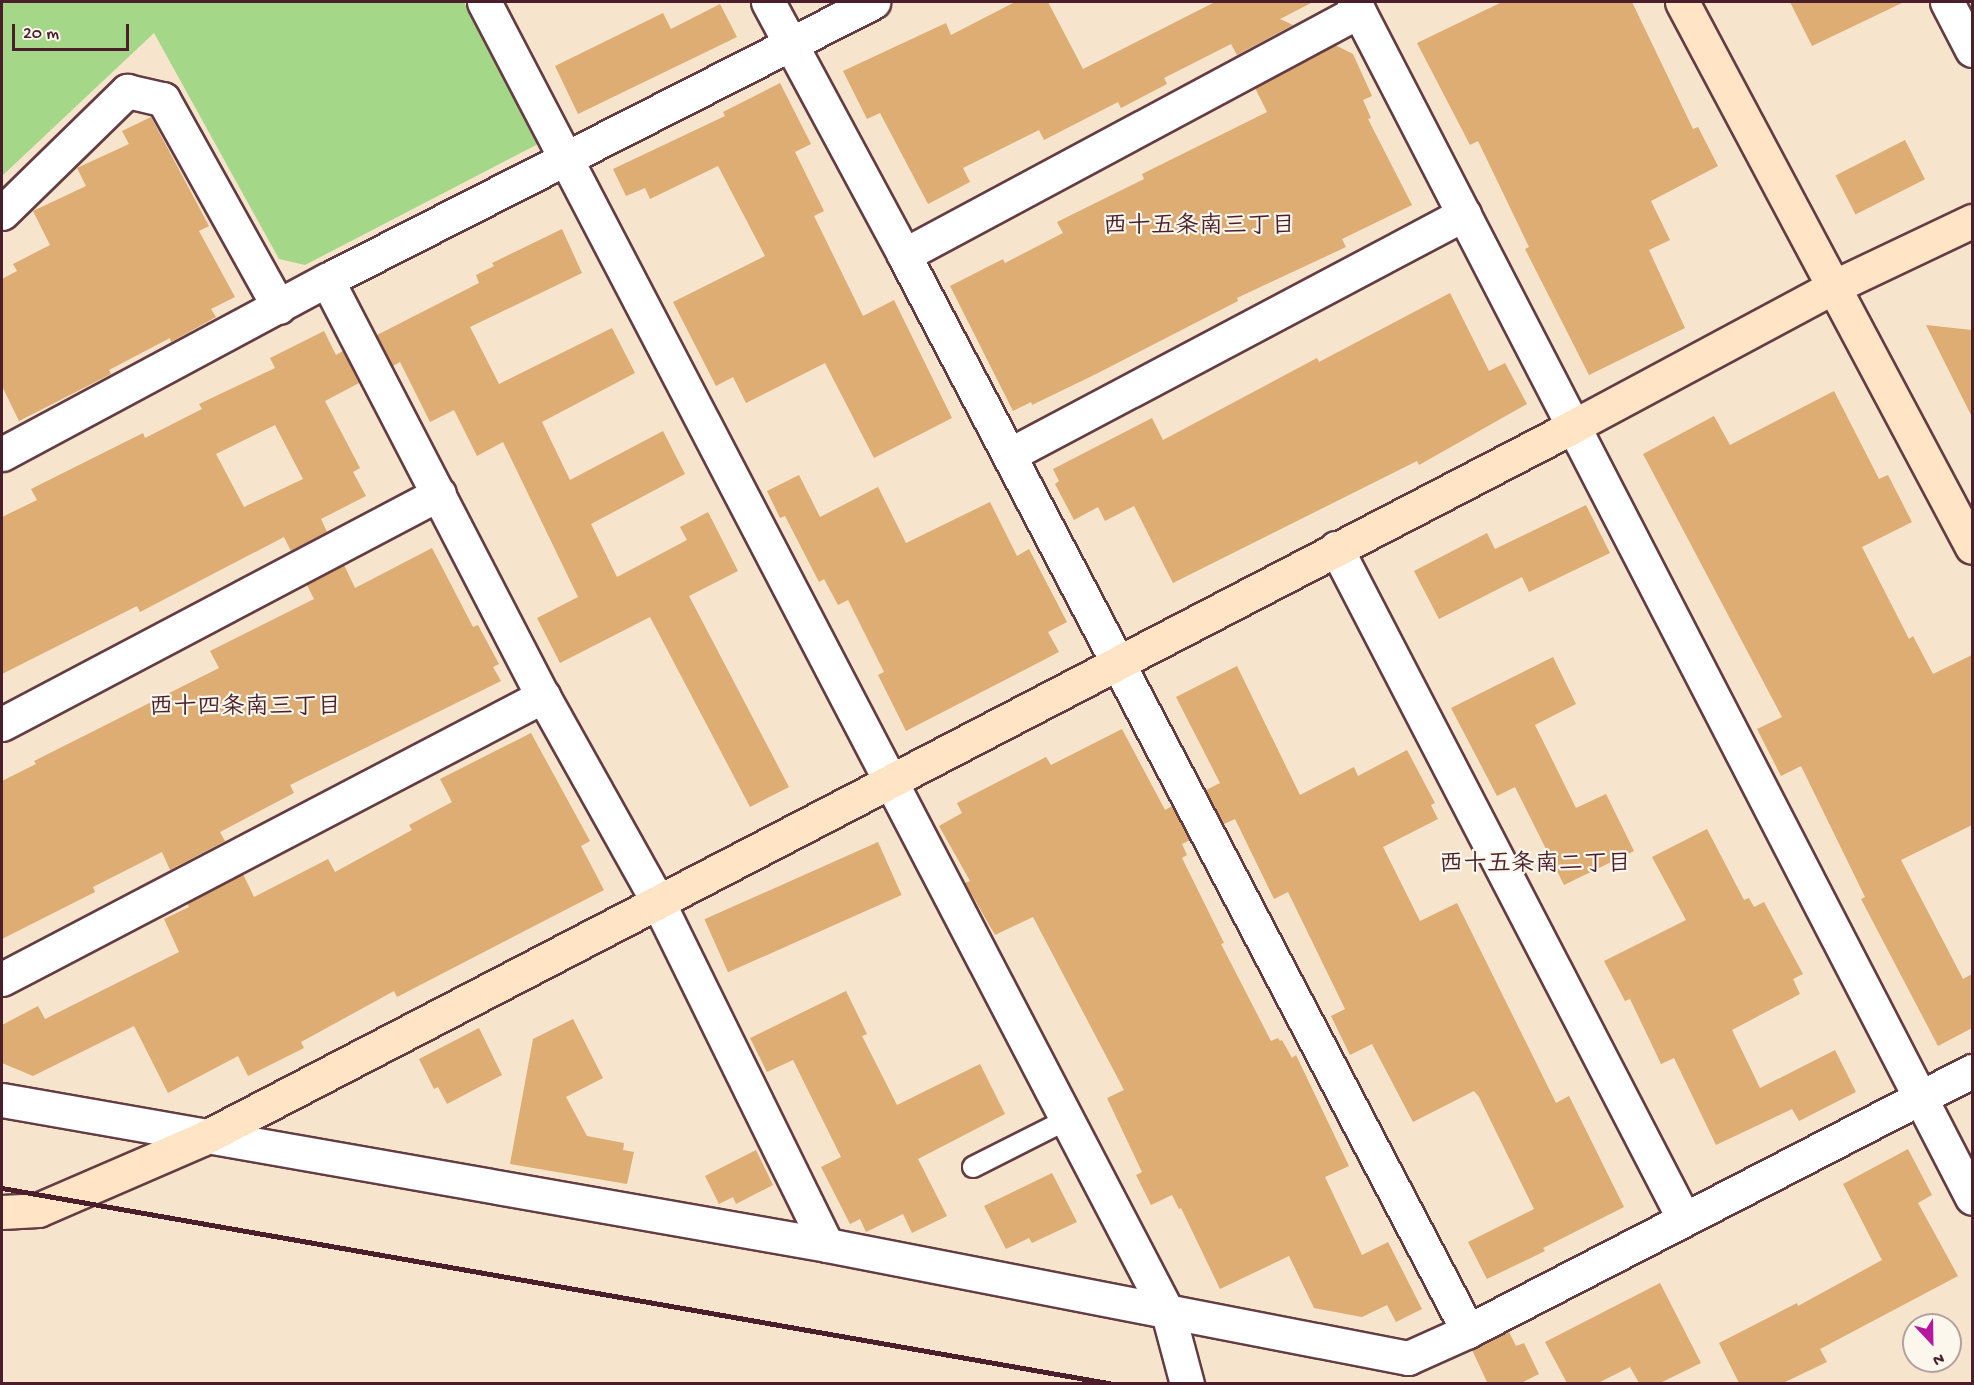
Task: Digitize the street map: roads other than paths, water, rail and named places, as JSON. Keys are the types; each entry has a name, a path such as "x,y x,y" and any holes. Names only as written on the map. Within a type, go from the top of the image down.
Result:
{"street":[{"path":"484,2 888,781 1168,1313 1187,1383"},
{"path":"768,2 1010,455 1117,664 1468,1331"},
{"path":"2,454 327,280 873,2"},
{"path":"1682,2 1972,547"},
{"path":"1947,2 1972,50"},
{"path":"904,255 1357,6 1922,1097 1972,1198"},
{"path":"2,213 127,91 163,99 279,306"},
{"path":"1010,455 1464,214"},
{"path":"2,1212 38,1210 204,1137 1574,426 1833,287 1972,221"},
{"path":"327,280 543,696 658,902 827,1245"},
{"path":"2,724 439,494"},
{"path":"1336,548 1684,1219"},
{"path":"2,979 543,696"},
{"path":"2,1100 827,1245 1408,1358 1468,1331 1972,1071"}],"lane":[{"path":"973,1167 1066,1120"}],"railway":[{"path":"2,1188 1114,1384"}],"district":[{"name":"西十五条南三丁目","path":"1199,228"},
{"name":"西十四条南三丁目","path":"245,709"},
{"name":"西十五条南二丁目","path":"1535,866"}]}
